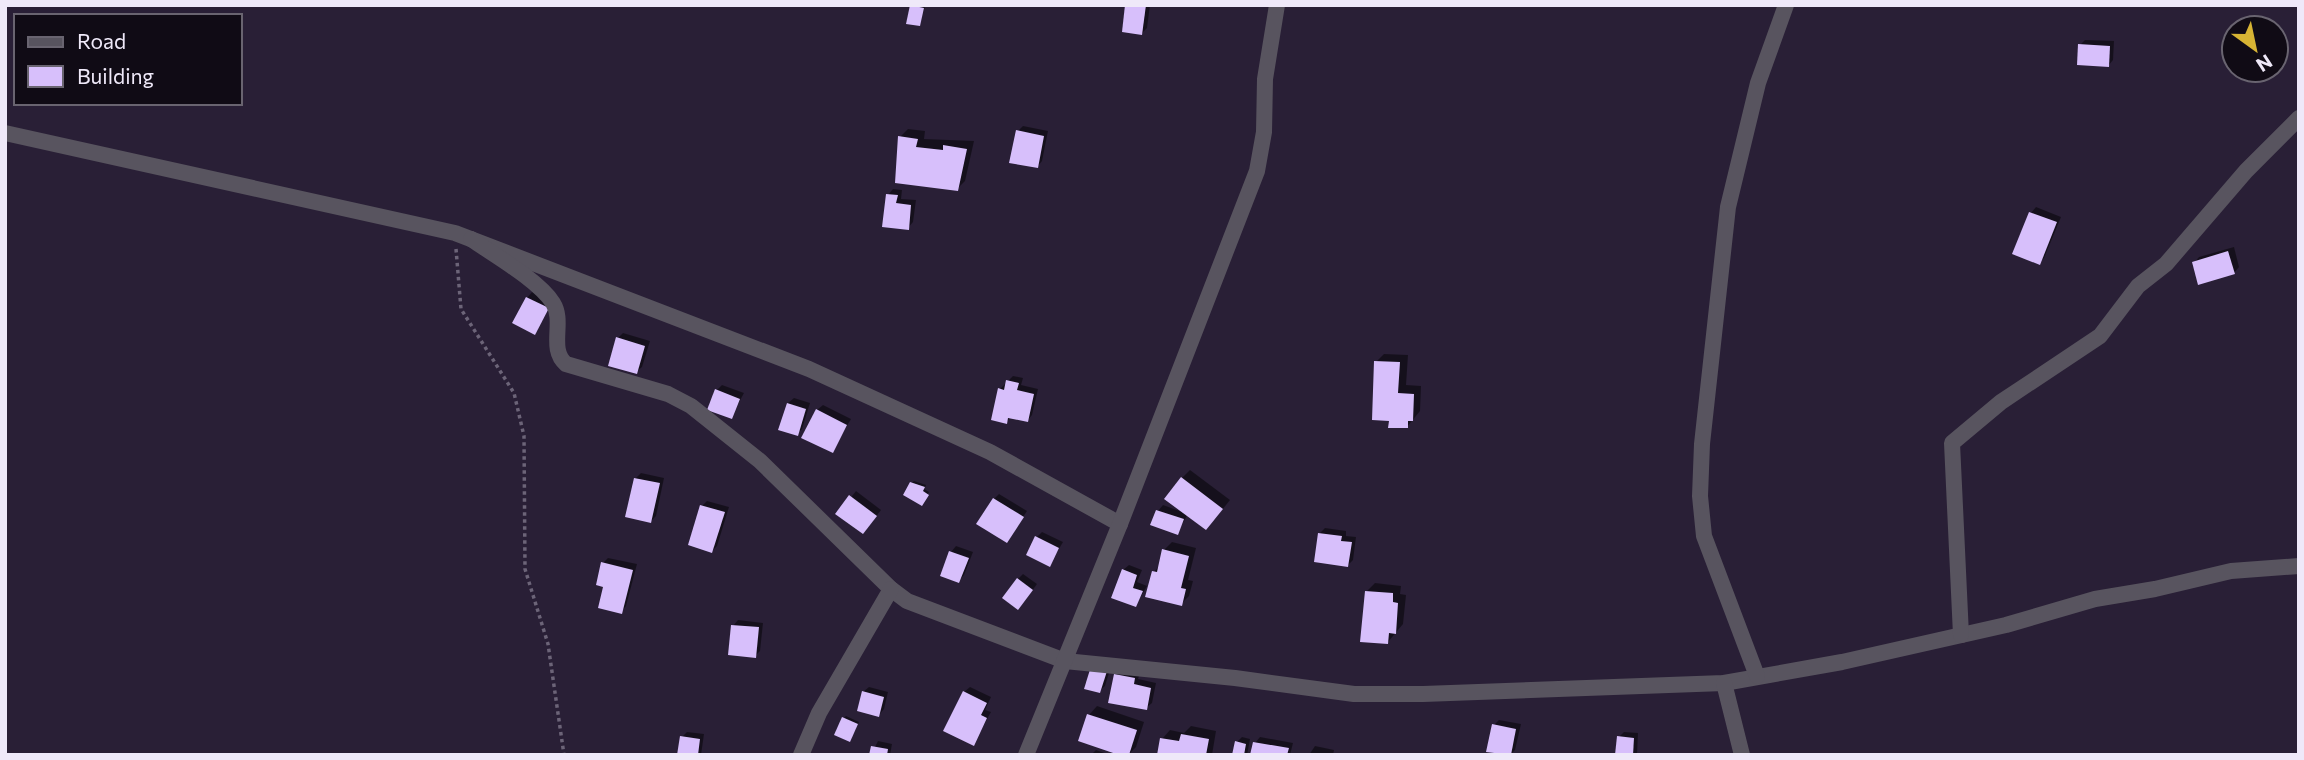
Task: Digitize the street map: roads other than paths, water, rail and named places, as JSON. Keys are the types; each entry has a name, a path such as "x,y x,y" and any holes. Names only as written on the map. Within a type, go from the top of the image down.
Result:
{"street":[{"path":"1026,755 1120,524 1257,171 1264,132 1265,79 1277,5"},
{"path":"1757,676 1704,536 1700,496 1702,444 1728,207 1755,93 1786,5"},
{"path":"1961,635 1952,443 2001,402 2028,388 2100,336 2138,286 2165,264 2246,170 2299,118"},
{"path":"5,133 463,236 636,300 888,404 990,452 1120,524"},
{"path":"463,236 510,266 552,303 556,312 560,359 574,367 668,394 691,406 760,461 891,589 918,606 1065,661 1235,678 1354,694 1724,683 1842,662 1961,635 2095,599 2155,589 2231,571 2299,566"},
{"path":"801,755 819,713 891,589"},
{"path":"1724,683 1742,755"}]}
